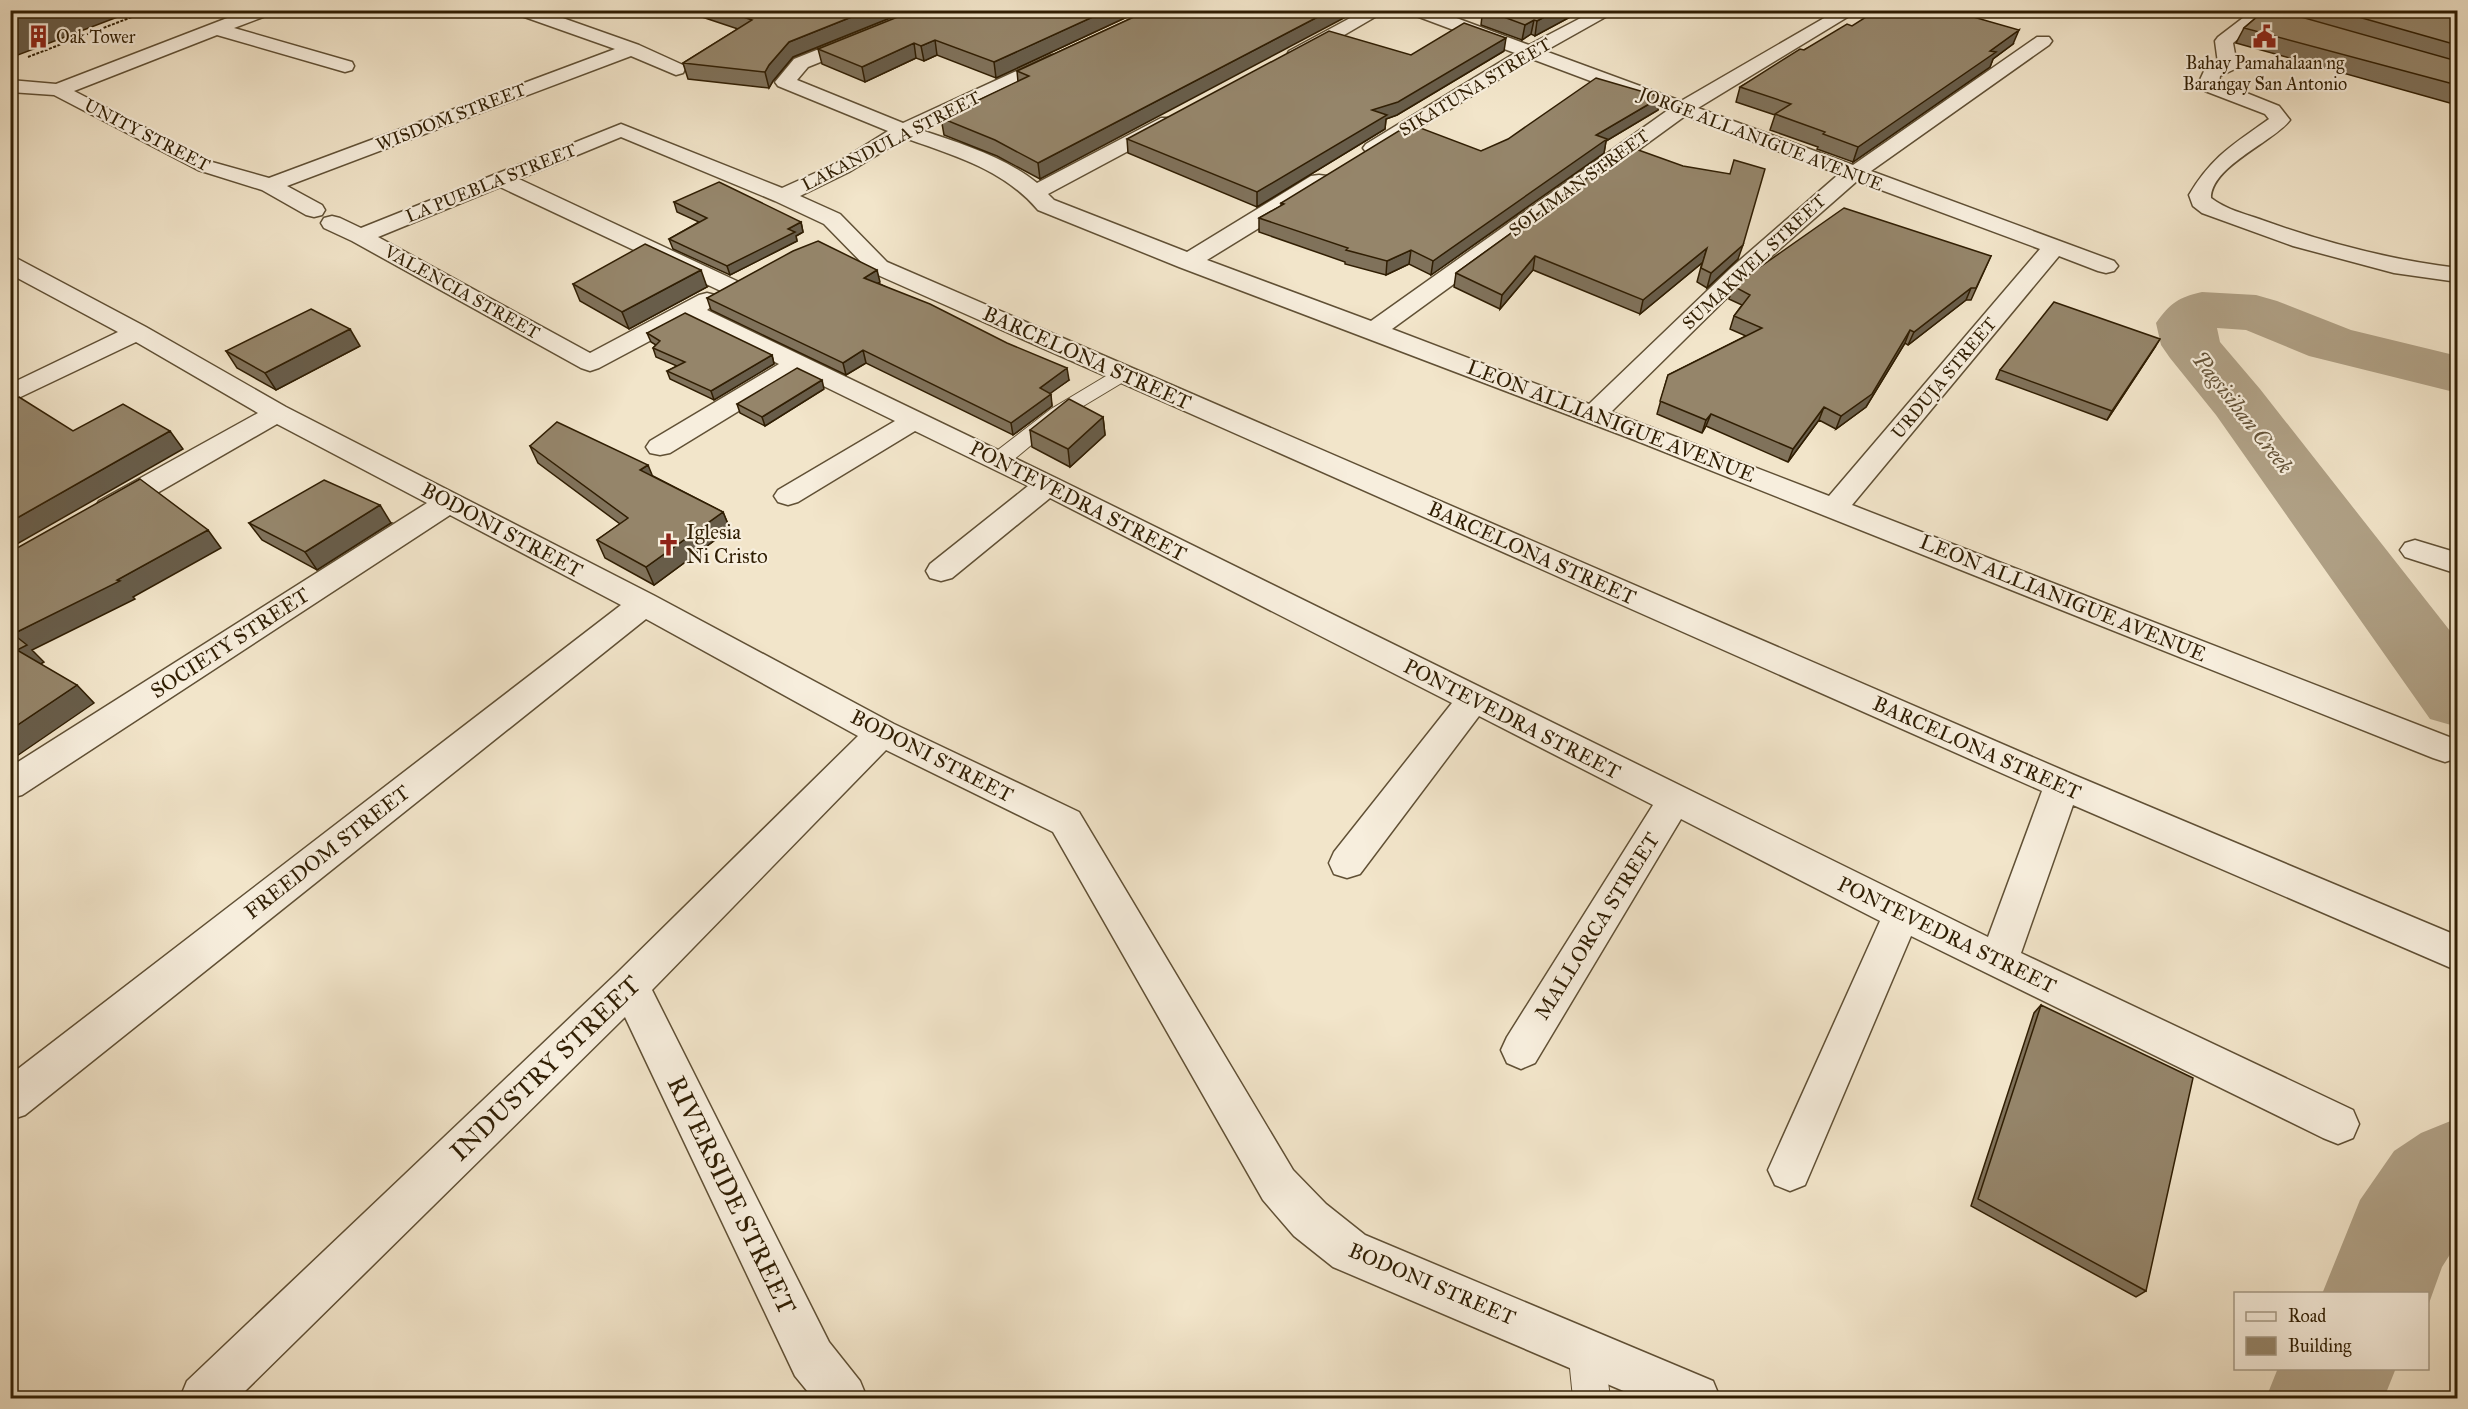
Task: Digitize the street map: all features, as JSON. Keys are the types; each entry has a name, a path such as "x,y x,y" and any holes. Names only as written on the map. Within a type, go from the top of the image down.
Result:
{"street":[{"path":"58,90 264,10"},
{"path":"522,10 632,49 676,69"},
{"name":"LEON ALLIANIGUE AVENUE","path":"934,10 801,63 785,82 904,130 987,160 1036,192 1046,205 1187,262 1375,330 1594,414 2445,749"},
{"path":"1275,65 1379,10"},
{"name":"JORGE ALLANIGUE AVENUE","path":"1417,10 2106,266"},
{"name":"SIKATUNA STREET","path":"1359,157 1530,52 1610,10"},
{"name":"SOLIMAN STREET","path":"1375,330 1682,109 1851,10"},
{"path":"2239,10 2268,15 2324,34"},
{"path":"2268,15 2224,41 2228,65 2212,73 2209,82 2212,87 2272,110 2280,120 2223,162 2206,183 2200,195 2201,201 2210,208 2345,256 2386,266 2457,275"},
{"path":"216,29 345,66"},
{"name":"SUMAKWEL STREET","path":"1594,414 1740,272 1853,173 2043,41 2020,35"},
{"name":"WISDOM STREET","path":"270,185 632,49"},
{"name":"LAKANDULA STREET","path":"783,196 842,168 904,130 1076,50"},
{"name":"UNITY STREET","path":"10,86 58,90 205,166 270,185 323,216"},
{"path":"1036,192 1182,115"},
{"name":"LA PUEBLA STREET","path":"360,236 503,180 621,130"},
{"name":"BARCELONA STREET","path":"621,130 783,196 832,219 834,237 879,267 2062,785 2457,954"},
{"path":"1187,262 1339,169"},
{"path":"503,180 740,282 688,310"},
{"name":"VALENCIA STREET","path":"323,216 590,363 688,310"},
{"name":"URDUJA STREET","path":"1834,508 2054,248"},
{"name":"BODONI STREET","path":"10,264 137,332 277,413 644,604 882,733 1066,822 1278,1185 1310,1220 1349,1251 1586,1349 1696,1398"},
{"name":"PONTEVEDRA STREET","path":"688,310 1048,485 1902,915 2338,1124"},
{"path":"10,394 137,332"},
{"path":"660,447 799,363"},
{"path":"82,522 277,413"},
{"path":"788,496 915,420"},
{"path":"941,571 1048,485"},
{"name":"SOCIETY STREET","path":"10,785 449,502"},
{"path":"2415,550 2457,564"},
{"name":"FREEDOM STREET","path":"10,1101 644,604"},
{"path":"1347,863 1473,700"},
{"name":"INDUSTRY STREET","path":"204,1398 630,986 882,733"},
{"path":"1999,960 2062,785"},
{"name":"MALLORCA STREET","path":"1521,1050 1674,801"},
{"path":"1790,1170 1902,915"},
{"name":"RIVERSIDE STREET","path":"630,986 812,1359 843,1398"}],"lane":[{"path":"998,461 1058,413 1123,374"},
{"path":"1586,1349 1593,1398"}],"path":[{"path":"21,60 150,10"}],"building":[{"path":"723,10 869,10 789,42 765,72 683,63 752,20"},
{"path":"915,10 1108,10 994,62 935,40 921,46 914,43 862,67 818,49"},
{"path":"1149,10 1331,10 1038,163 995,140 941,118 1029,76 1017,71"},
{"path":"1485,10 1557,10 1525,25"},
{"path":"1877,10 1949,10 2019,30 1990,51 1996,52 1858,147 1775,114 1791,104 1740,87 1800,49 1804,50 1847,24 1852,26"},
{"path":"2265,10 2276,10 2457,61 2457,85 2244,28"},
{"path":"2334,10 2457,10 2457,45"},
{"path":"1464,23 1506,38 1398,102 1372,110 1387,115 1257,192 1127,139 1329,31 1411,55"},
{"path":"1596,78 1661,97 1596,135 1607,139 1433,261 1411,250 1387,261 1346,250 1348,248 1259,218 1410,124 1481,151 1508,139"},
{"path":"1630,147 1683,166 1730,174 1734,160 1765,169 1743,245 1711,273 1701,268 1707,248 1643,300 1535,256 1502,295 1456,273"},
{"path":"719,182 801,222 788,229 795,232 727,266 669,239 707,218 674,202"},
{"path":"1844,208 1991,256 1976,288 1971,288 1914,332 1910,330 1872,394 1841,416 1824,407 1793,449 1711,414 1706,420 1660,401 1668,375 1762,328 1734,316 1750,295 1733,286"},
{"path":"818,241 877,270 864,278 930,304 1007,343 1067,368 1040,388 1051,394 1011,423 863,350 843,363 707,298 793,251"},
{"path":"645,244 701,270 622,312 573,284"},
{"path":"2054,302 2160,339 2112,411 2000,370"},
{"path":"311,309 350,329 265,373 226,351"},
{"path":"685,313 772,355 711,391 667,371 685,362 653,348 660,341 647,333"},
{"path":"797,368 822,380 762,417 737,404"},
{"path":"19,397 73,431 123,404 170,431 10,522 10,401"},
{"path":"1069,399 1103,417 1068,449 1030,430"},
{"path":"557,422 648,465 640,470 723,512 646,567 597,540 628,518 530,446"},
{"path":"140,479 208,530 117,580 120,581 13,634 27,645 17,650 77,685 10,730 10,552"},
{"path":"324,480 380,505 305,552 249,523"},
{"path":"2041,1005 2193,1078 2146,1291 1978,1199"}],"waterway":[{"name":"Pagsisihan Creek","path":"2458,375 2330,343 2256,313 2202,309 2186,323 2191,345 2238,402 2458,698"},
{"name":"Pagsisihan Creek","path":"2378,1292 2398,1238 2431,1188 2458,1169"},
{"name":"Pagsisihan Creek","path":"2324,1398 2338,1370"}],"place":[{"name":"Oak Tower","path":"38,37"},
{"name":"Bahay Pamahalaan ng Barangay San Antonio","path":"2265,37"},
{"name":"Iglesia Ni Cristo","path":"668,544"}]}
